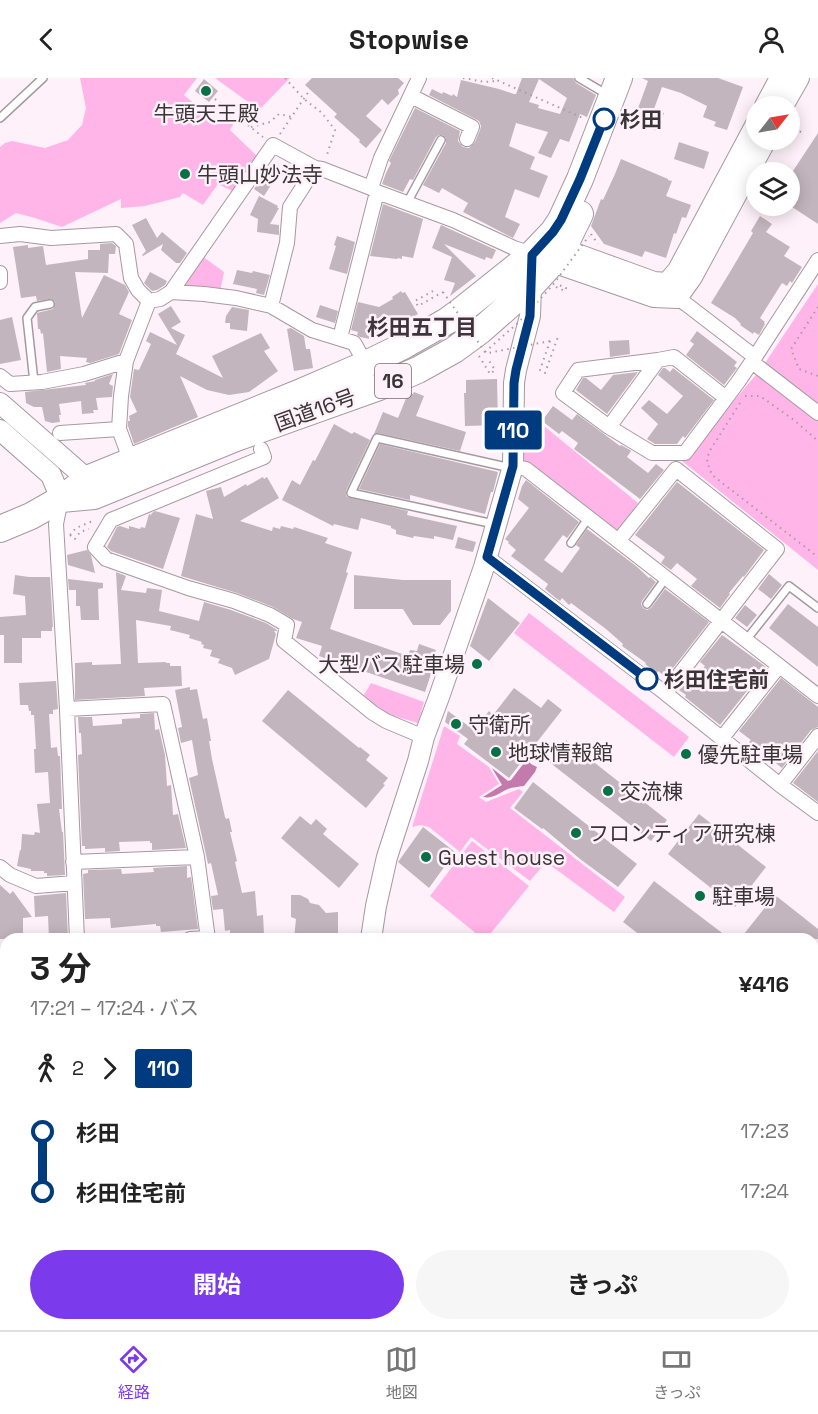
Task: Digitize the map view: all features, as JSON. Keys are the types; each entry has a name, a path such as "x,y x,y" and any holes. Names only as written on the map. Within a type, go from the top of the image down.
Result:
{"highway":[{"name":"国道16号","path":"136,470 236,438 379,387 418,370 454,350 480,331 548,270 575,226 636,78"},
{"name":"国道16号","path":"548,270 553,232 580,179 616,87"},
{"name":"国道16号","path":"0,529 32,516 61,500 93,498 136,470 366,364 548,270"}],"street":[{"path":"340,338 381,158 419,78"},
{"path":"770,96 780,78"},
{"path":"789,96 799,78"},
{"path":"411,96 472,127 466,139"},
{"path":"672,290 678,270 746,143"},
{"path":"149,301 160,299 171,292 273,145 318,169 453,220 514,248 548,270 654,282 672,290 818,413"},
{"path":"672,290 692,277 761,150"},
{"path":"271,306 287,243 290,207 318,169"},
{"path":"0,236 20,234 51,238 116,234 126,244 131,278 138,290 149,301"},
{"path":"726,398 674,357 578,370 563,393 609,427 651,453 685,453 726,398 753,359 818,260"},
{"path":"372,933 387,857 424,736 440,697 487,557 513,466 516,370 530,316 548,270"},
{"path":"0,273 0,282"},
{"path":"171,292 236,298 271,306 312,330 354,343 366,364"},
{"path":"136,470 119,429 121,396 126,361 149,301"},
{"path":"609,427 658,360"},
{"path":"0,376 10,384 34,382 84,374 126,361"},
{"path":"0,403 93,498"},
{"path":"60,433 119,429"},
{"path":"0,430 51,475 61,500 56,524 77,933"},
{"path":"261,449 264,457 111,520 95,548 106,559 188,588 234,600 270,615 287,625 284,641 373,713 386,721 424,736"},
{"path":"513,466 526,469 818,696"},
{"path":"619,540 676,469 777,549 665,693"},
{"path":"487,557 818,813"},
{"path":"722,738 779,666"},
{"path":"67,709 163,704 197,857 207,933"},
{"path":"780,785 818,736"},
{"path":"74,862 197,857"},
{"path":"0,867 10,875 36,886 74,883"}],"lane":[{"path":"0,118 42,78"},
{"path":"579,78 616,87"},
{"path":"407,203 441,140"},
{"path":"34,382 27,318 35,307 50,304"},
{"path":"497,525 351,493 377,438 502,466 513,466"},
{"path":"571,543 589,517"},
{"path":"647,604 666,578"},
{"path":"746,640 789,586 818,608"}],"path":[{"path":"285,78 304,99 322,113 336,130 318,169"},
{"path":"463,78 485,82 498,81"},
{"path":"492,78 591,122"},
{"path":"215,99 273,145 309,91"},
{"path":"250,127 270,122 279,114 292,117"},
{"path":"800,132 805,134"},
{"path":"485,352 520,321 548,270 590,237 597,249 599,247 591,233"},
{"path":"433,291 415,301 418,306 442,292 485,352 550,341 540,370 546,372 559,334"},
{"path":"818,307 791,349 800,369 818,376"},
{"path":"480,345 475,349 490,374 495,370 488,359"},
{"path":"818,441 794,420 760,396 745,396 709,452 707,462 712,475 818,557"},
{"path":"58,546 76,528 93,498"},
{"path":"70,535 75,539 81,532 92,528"}],"shaded area":[{"path":"80,78 197,78 184,95 218,124 227,114 235,121 230,130 258,157 232,191 218,184 203,205 183,193 180,197 145,206 121,208 121,199 62,227 16,213 0,223 0,147 12,141 45,148 68,140 82,125 86,108"},
{"path":"215,78 290,78 259,110"},
{"path":"202,256 224,272 220,292 181,289"},
{"path":"818,284 818,570 682,461 761,369"},
{"path":"522,408 638,503 617,535 521,461"},
{"path":"529,613 689,737 674,757 514,633"},
{"path":"371,683 424,702 418,723 387,714 362,698"},
{"path":"444,726 460,736 457,744 489,767 499,784 479,797 486,802 519,789 523,792 510,808 625,897 614,912 546,862 530,881 471,837 460,852 429,827 420,825 412,827"},
{"path":"527,759 537,767 524,786 483,797 502,785 492,768 508,781"},
{"path":"472,841 529,886 491,933 476,933 430,896"}],"building":[{"path":"312,78 398,78 404,83 398,90 399,94 388,105 382,99 366,116 382,130 366,148 334,117 337,114 305,85"},
{"path":"522,78 573,78 576,83 596,95 587,117 580,114 569,142 560,139 551,158 538,153 548,132 516,123 509,146 535,157 530,169 548,176 539,198 515,189 505,217 520,224 513,238 463,212 468,203 442,188 439,193 423,185 446,143 443,135 436,137 413,180 410,179 403,192 382,184 391,163 389,161 415,108 460,131 458,141 463,147 469,148 475,142 481,126 479,121 429,95 432,89 457,97 461,80 516,94","holes":["539,79 567,98 560,114 538,108 539,105 529,102"]},
{"path":"642,78 718,78 743,87 727,130 714,126 716,122 703,117 707,106 681,93 662,87 654,109 664,113 657,131 633,122 648,81"},
{"name":"牛頭天王殿","path":"204,79 218,91 209,102 195,91"},
{"path":"818,133 818,224 800,212 799,162"},
{"path":"679,142 709,152 704,169 674,159"},
{"path":"621,159 672,181 666,196 691,205 686,218 682,217 676,234 674,233 666,258 645,251 642,257 604,244 591,226 601,199 603,200"},
{"path":"264,174 274,180 264,196 254,189"},
{"path":"259,196 278,206 270,224 279,225 279,235 257,232 258,219 250,215"},
{"path":"383,204 423,219 413,258 370,256"},
{"path":"760,216 772,224 766,232 790,247 784,256 802,267 792,283 790,281 787,286 782,283 760,318 765,324 759,335 754,332 753,334 740,325 735,318 711,303 753,233 751,231"},
{"path":"146,218 157,238 162,232 187,253 180,263 176,263 161,250 163,244 142,255 146,251 132,225"},
{"path":"441,225 496,250 492,259 486,257 485,260 444,244 476,276 450,296 455,283 444,280 452,257 432,248"},
{"path":"337,236 355,242 347,274 329,269"},
{"path":"112,243 116,246 115,254 109,254 108,273 75,272 82,318 104,275 125,285 129,292 119,314 132,320 119,354 90,363 86,362 87,358 60,356 61,369 47,372 43,333 41,334 38,329 37,313 53,309 55,302 51,299 37,301 36,296 21,298 13,247 43,246 46,265 88,259 88,250 100,250 100,244"},
{"path":"237,270 270,275 264,295 256,293 257,289 233,284"},
{"path":"150,272 167,281 165,285 152,291 144,283"},
{"path":"401,291 405,292 418,314 383,334 371,332 370,339 360,337 357,335 358,332 351,330 358,302 379,307"},
{"path":"320,305 338,311 335,323 316,317"},
{"path":"171,306 181,322 171,328 185,335 176,354 223,378 212,356 261,333 270,348 264,351 278,371 249,392 229,395 207,390 180,376 198,417 134,444 128,421 130,421 129,416 137,412 130,397 134,369 139,370 151,344 146,341 150,332 177,345 158,314"},
{"path":"232,307 249,310 247,331 230,329 230,323 225,323 226,316"},
{"path":"12,317 21,360 0,364 0,320"},
{"path":"291,328 304,336 306,349 310,349 313,368 294,371 287,329"},
{"path":"697,331 737,362 734,366 737,368 724,385 686,355 694,344 690,341"},
{"path":"629,340 630,354 610,357 609,341"},
{"path":"663,368 670,372 673,368 714,400 685,438 683,436 677,444 655,444 647,439 658,424 641,408 649,400 667,414 683,396 658,375"},
{"path":"638,372 607,414 576,390 583,378 601,390 613,375"},
{"path":"113,374 109,384 113,386 112,397 96,398 98,410 93,410 94,413 82,414 81,401 59,404 60,422 52,423 45,421 42,407 34,407 26,403 25,392 86,385 85,383"},
{"path":"497,379 498,425 465,426 466,380"},
{"path":"414,392 424,396 416,416 466,432 460,451 374,434 383,412 398,418 407,396"},
{"path":"553,406 572,420 577,414 620,446 630,450 627,457 648,473 656,464 664,470 640,499 574,449 578,443 562,431 559,434 542,421"},
{"path":"334,424 352,434 354,432 370,440 346,491 347,497 408,511 407,515 457,526 453,540 434,536 434,539 414,536 413,538 396,534 396,530 391,526 361,518 358,530 334,524 333,526 282,500 292,480 300,485"},
{"path":"380,444 498,472 485,514 410,495 410,500 359,489"},
{"path":"263,477 264,479 267,477 279,498 240,521 272,531 273,527 293,529 294,527 328,538 325,543 352,552 346,572 348,573 330,629 408,656 410,650 417,651 419,644 436,650 431,664 434,665 425,692 319,656 322,646 296,638 302,622 273,607 237,593 181,576 196,514 213,519 206,491 221,487 224,497"},
{"path":"526,480 579,522 567,538 563,535 544,560 562,573 580,548 576,545 587,529 656,582 642,601 643,608 647,610 651,608 665,589 709,622 666,677 645,664 622,646 623,644 606,629 571,603 569,605 562,598 560,601 557,599 545,589 548,584 511,556 516,550 505,539 529,508 518,499"},
{"path":"677,482 764,550 729,593 720,608 691,586 697,579 677,563 671,570 661,563 665,557 635,535"},
{"path":"155,511 180,518 163,569 111,551 107,547 117,527 145,528 149,514"},
{"path":"458,537 476,542 473,552 455,548"},
{"path":"87,550 91,555 95,573 68,565 67,555"},
{"path":"116,572 126,576 121,590 146,593 147,588 162,590 159,611 199,621 204,602 266,623 277,630 274,631 276,634 269,659 235,675 232,668 218,663 220,659 210,656 212,650 203,648 202,642 189,638 190,635 170,630 171,626 136,620 138,663 166,662 170,663 170,666 181,666 182,686 144,688 145,696 75,700 75,663 121,664"},
{"path":"769,574 782,585 771,599 758,589"},
{"path":"15,575 50,577 53,627 52,631 41,631 41,638 22,638 22,663 4,663 4,635 0,635 0,617 26,615 25,596 13,594"},
{"path":"354,575 403,580 451,580 451,611 440,625 413,625 403,609 354,609"},
{"path":"68,579 103,583 103,588 98,589 99,620 81,620 80,606 76,606 76,590 69,590"},
{"path":"488,598 520,623 489,661 470,646"},
{"path":"788,604 818,627 818,667 769,628"},
{"path":"745,605 757,615 747,627 735,618"},
{"path":"722,635 766,667 720,725 679,690 688,678 693,682 705,666 700,662"},
{"path":"781,678 818,707 818,727 811,730 782,768 749,742 751,740 739,731"},
{"path":"56,681 58,709 53,710 53,714 49,714 51,748 57,747 58,756 60,756 62,809 59,809 63,832 65,875 47,876 44,871 31,871 31,869 17,866 22,834 40,833 37,804 50,803 48,772 35,773 34,715 31,715 28,705 20,705 19,683"},
{"path":"190,687 190,690 197,689 203,719 207,718 212,759 225,817 229,818 242,893 255,891 257,916 263,915 264,933 225,931 223,909 213,910 211,896 218,895 211,863 208,864 189,778 198,775 192,740 181,743 178,728 182,727 175,690"},
{"name":"地球情報館","path":"514,688 541,708 548,699 562,710 509,778 464,744 468,739 445,722 448,711 474,730 489,711 493,715"},
{"path":"288,690 370,755 366,760 388,778 366,808 262,721"},
{"path":"154,713 155,730 159,729 165,755 167,786 171,785 173,815 178,814 186,848 152,850 150,841 119,842 120,851 105,852 105,848 85,849 85,846 82,846 78,755 82,754 78,717 92,717 93,726 122,724 122,719 140,718 140,714"},
{"name":"交流棟","path":"566,740 667,820 651,841 549,762"},
{"path":"818,751 818,802 793,783"},
{"name":"フロンティア研究棟","path":"533,782 637,864 618,887 514,808"},
{"path":"699,814 766,867 735,907 668,854"},
{"path":"300,816 311,825 316,819 327,829 323,834 359,864 339,888 281,838"},
{"name":"Guest house","path":"423,827 455,852 429,888 398,862"},
{"path":"187,866 187,878 191,877 198,929 161,932 160,926 156,924 111,928 110,918 85,919 83,874 88,873 88,870 121,869 122,874 154,872 153,868"},
{"path":"654,881 722,933 637,933 623,922"},
{"path":"0,885 10,894 13,891 32,917 23,918 23,933 0,933"},
{"path":"66,893 68,933 49,933 48,916 35,917 34,896"},
{"path":"291,895 300,895 308,899 310,903 319,905 326,913 338,912 338,933 295,933 296,919 291,917"},
{"path":"775,895 818,929 818,933 745,933"}],"bus line":[{"name":"110","path":"604,119 561,220 532,255 530,316 514,383 513,466 487,557 647,679"}],"place":[{"name":"牛頭天王殿","path":"206,91"},
{"name":"杉田","path":"604,119"},
{"name":"牛頭山妙法寺","path":"185,174"},
{"name":"大型バス駐車場","path":"477,664"},
{"name":"杉田住宅前","path":"647,679"},
{"name":"守衛所","path":"456,724"},
{"name":"地球情報館","path":"496,752"},
{"name":"優先駐車場","path":"686,754"},
{"name":"交流棟","path":"608,791"},
{"name":"フロンティア研究棟","path":"576,833"},
{"name":"Guest house","path":"426,857"},
{"name":"駐車場","path":"700,896"}],"district":[{"name":"杉田五丁目","path":"422,327"}]}
